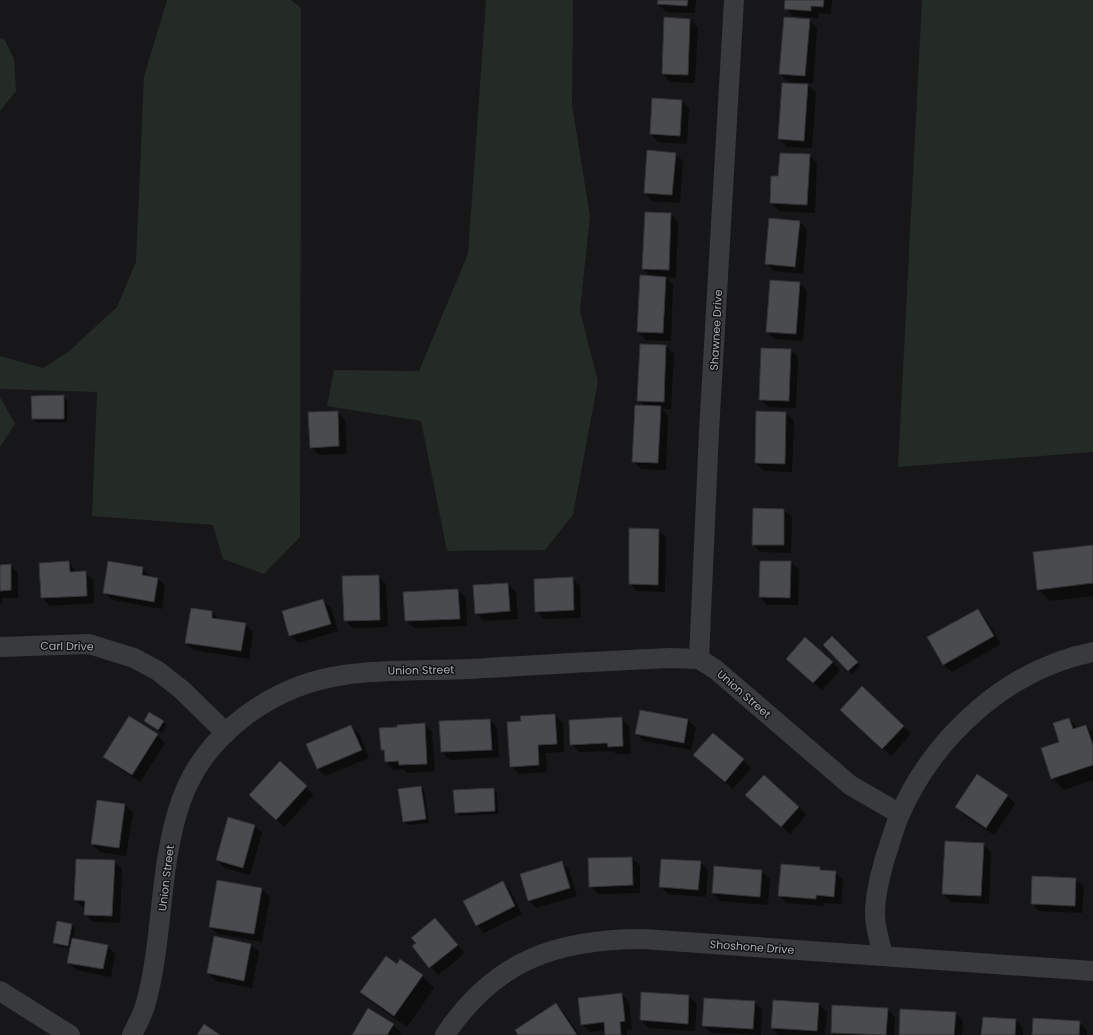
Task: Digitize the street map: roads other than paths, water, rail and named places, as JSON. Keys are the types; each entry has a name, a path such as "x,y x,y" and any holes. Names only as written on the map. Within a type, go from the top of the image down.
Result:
{"street":[{"name":"Shawnee Drive","path":"699,659 709,432 734,0"},
{"name":"Carl Drive","path":"0,647 90,644 134,658 158,671 182,690 226,733"},
{"path":"883,956 875,913 883,863 900,814 918,781 935,756 954,734 997,694 1021,678 1046,666 1073,656 1093,652"},
{"name":"Union Street","path":"132,1035 145,1008 157,948 172,828 182,799 195,772 212,746 257,707 299,687 342,675 372,672 433,671 670,658 699,659 729,680 850,785 900,814"},
{"name":"Shoshone Drive","path":"444,1035 475,995 498,976 525,961 553,950 583,943 613,939 643,939 1093,971"},
{"path":"0,991 70,1035"}]}
